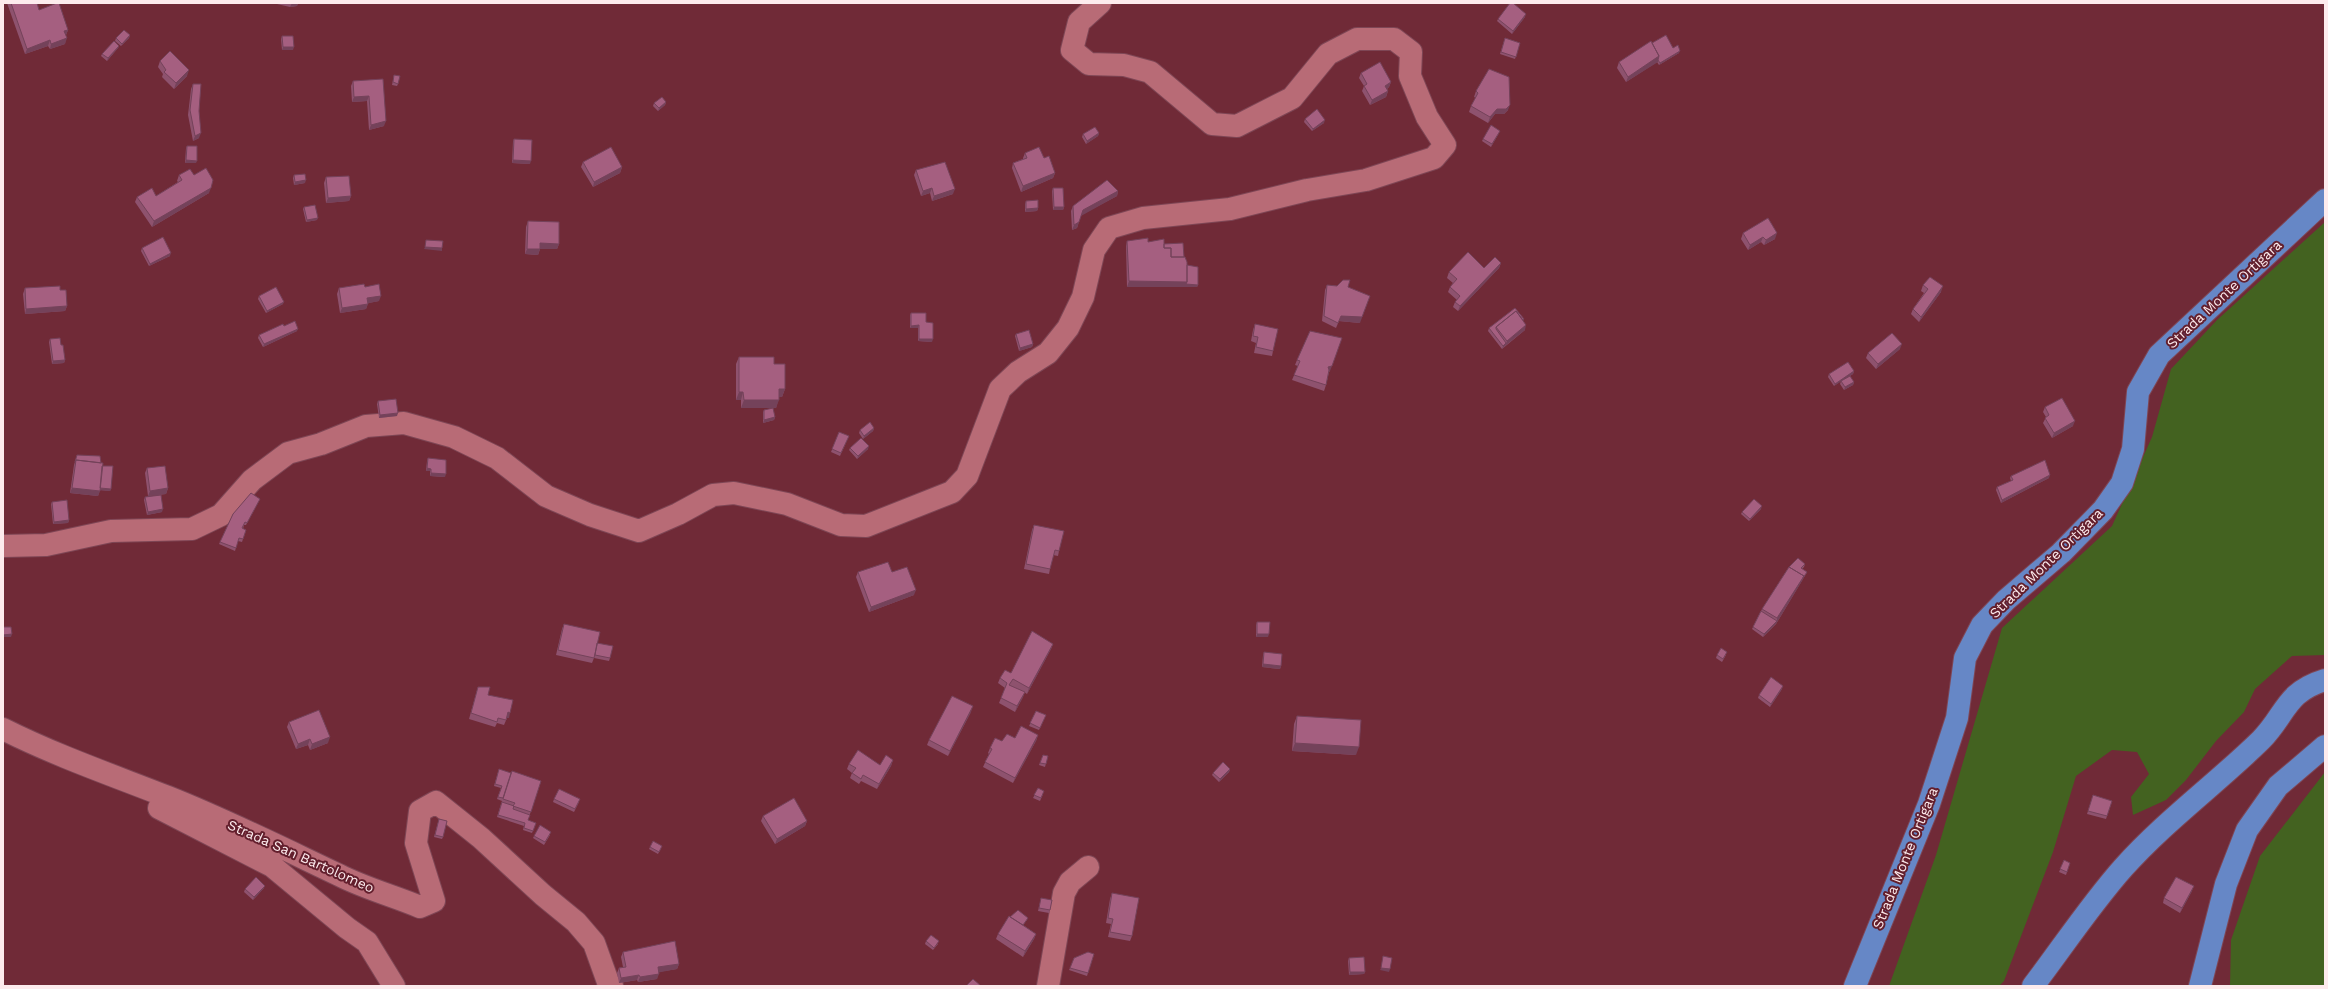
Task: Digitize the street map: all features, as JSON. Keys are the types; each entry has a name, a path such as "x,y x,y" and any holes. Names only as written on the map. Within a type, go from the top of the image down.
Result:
{"main road":[{"name":"Strada Monte Ortigara","path":"1855,986 1929,804 1957,718 1965,658 1982,625 2006,600 2061,553 2103,510 2122,483 2133,449 2138,392 2159,355 2325,200"},
{"path":"2033,986 2122,868 2176,815 2262,739 2288,701 2309,684 2325,680"},
{"path":"2200,986 2226,884 2247,830 2278,786 2325,746"}],"street":[{"path":"3,546 46,545 111,530 192,528 221,515 252,480 288,453 321,444 366,426 404,423 454,437 497,458 546,496 590,515 638,531 678,514 713,495 734,493 787,504 841,525 866,526 952,492 967,476 1000,389 1018,372 1048,353 1068,328 1083,297 1094,250 1108,228 1143,218 1230,209 1307,190 1366,180 1434,158 1445,145 1427,117 1410,76 1411,52 1394,39 1356,39 1328,54 1292,98 1237,126 1212,124 1150,72 1124,65 1089,64 1072,50 1079,22 1100,3"},
{"name":"Strada San Bartolomeo","path":"3,729 85,767 168,797 307,858 340,876 420,907 434,901 416,843 420,811 436,802 481,838 543,895 576,922 594,943 608,982 612,986"},
{"path":"124,782 140,796 162,810 272,866 347,928 367,942 394,986"},
{"path":"1048,986 1064,893 1070,882 1088,867"}],"green space":[{"path":"2325,222 2325,655 2292,656 2255,689 2244,712 2216,741 2186,780 2166,800 2133,815 2131,797 2149,774 2137,752 2112,750 2076,776 2053,852 2004,981 1999,986 1889,986 1936,855 2002,628 2112,526 2152,437 2171,369 2217,320"},
{"path":"2325,772 2325,986 2230,986 2231,940 2260,856"}],"building":[{"path":"11,3 37,3 39,10 59,3 68,30 64,31 67,38 51,44 50,40 27,49"},
{"path":"1510,3 1513,3 1526,14 1513,31 1498,19"},
{"path":"124,30 130,35 122,44 116,38"},
{"path":"1666,35 1673,48 1678,45 1680,51 1660,63 1658,60 1659,56 1652,43"},
{"path":"282,36 293,36 294,47 283,47"},
{"path":"1505,38 1520,43 1516,57 1501,52"},
{"path":"114,41 119,46 108,58 102,54"},
{"path":"1651,41 1659,56 1628,77 1619,62"},
{"path":"170,51 189,70 176,83 164,72 166,70 160,61"},
{"path":"1380,62 1391,82 1385,86 1388,91 1372,100 1364,86 1367,84 1361,73"},
{"path":"1489,69 1509,77 1510,105 1506,109 1497,109 1490,117 1471,106 1478,93 1476,91"},
{"path":"394,75 400,76 398,84 393,82"},
{"path":"383,79 386,121 371,125 369,96 354,97 353,81"},
{"path":"193,84 201,84 199,111 201,133 195,136 190,110"},
{"path":"662,97 666,102 659,108 654,103"},
{"path":"1317,109 1325,120 1313,129 1305,119"},
{"path":"1491,125 1500,131 1492,144 1483,139"},
{"path":"1095,127 1099,133 1087,141 1083,134"},
{"path":"514,139 532,140 531,161 513,160"},
{"path":"187,146 197,146 197,161 186,160"},
{"path":"611,147 622,167 594,182 583,162"},
{"path":"1039,147 1044,158 1049,156 1055,173 1023,186 1013,163 1027,158 1025,153"},
{"path":"945,162 955,189 934,196 932,188 923,191 916,170"},
{"path":"206,168 213,180 211,188 154,221 137,197 152,188 156,196 182,180 179,175 190,169 194,175"},
{"path":"305,174 306,180 295,182 294,175"},
{"path":"349,176 351,196 328,198 326,177"},
{"path":"1107,180 1118,191 1083,210 1079,222 1074,225 1073,206"},
{"path":"1053,188 1063,188 1064,207 1054,207"},
{"path":"1038,200 1038,208 1026,209 1026,201"},
{"path":"315,205 318,218 307,220 304,207"},
{"path":"1768,218 1777,233 1766,240 1763,237 1750,245 1743,233"},
{"path":"528,221 559,222 559,244 540,243 540,249 527,249"},
{"path":"163,237 171,253 150,264 142,248"},
{"path":"1148,238 1148,242 1164,239 1164,248 1171,248 1171,257 1185,257 1187,262 1187,282 1129,281 1127,241"},
{"path":"426,240 443,241 442,248 425,247"},
{"path":"1183,243 1184,257 1171,257 1171,248 1164,248 1164,244"},
{"path":"1468,252 1484,268 1495,257 1501,263 1460,306 1455,302 1460,296 1450,287 1457,279 1449,272"},
{"path":"1187,265 1198,267 1198,285 1186,284"},
{"path":"1930,277 1943,286 1921,317 1913,309 1928,289 1923,285"},
{"path":"1343,280 1350,280 1348,287 1370,296 1362,317 1341,316 1338,323 1324,316 1327,285 1337,286"},
{"path":"364,284 365,287 379,284 381,296 367,298 368,304 342,308 339,288"},
{"path":"60,286 60,290 66,290 67,306 26,309 25,288"},
{"path":"276,287 284,302 267,311 259,296"},
{"path":"1515,308 1524,319 1523,320 1516,311 1496,327 1506,343 1503,346 1489,328"},
{"path":"1516,311 1526,325 1507,341 1496,327"},
{"path":"911,313 926,313 926,322 933,323 933,339 919,339 919,325 911,326"},
{"path":"295,321 298,329 264,344 259,335 283,324 284,326"},
{"path":"1255,324 1278,329 1273,351 1256,347 1258,337 1253,336"},
{"path":"1029,330 1033,344 1020,348 1016,334"},
{"path":"1310,331 1342,338 1332,366 1328,367 1329,370 1326,385 1294,375 1300,361 1297,360"},
{"path":"1892,333 1902,344 1878,364 1868,353"},
{"path":"60,338 61,345 63,345 65,360 53,361 50,339"},
{"path":"739,357 774,357 774,364 785,364 785,389 779,389 779,400 744,400 743,392 739,392"},
{"path":"1848,362 1854,371 1835,384 1829,374"},
{"path":"1850,376 1854,382 1845,387 1841,381"},
{"path":"2062,398 2075,421 2054,433 2045,418 2049,415 2045,407"},
{"path":"396,399 398,413 380,415 378,401"},
{"path":"773,408 775,417 764,420 764,410"},
{"path":"870,422 874,428 864,436 860,430"},
{"path":"839,432 849,436 841,453 832,449"},
{"path":"861,438 869,446 858,456 850,448"},
{"path":"77,455 100,456 101,463 76,460 75,462"},
{"path":"428,458 446,460 446,474 431,473 431,469 427,468"},
{"path":"76,460 103,463 100,491 72,488"},
{"path":"2045,460 2050,475 2002,500 1997,487 2013,480 2011,476"},
{"path":"102,466 113,466 111,489 100,488"},
{"path":"165,466 168,488 150,491 147,468"},
{"path":"251,493 260,499 247,523 245,522 242,528 246,530 243,539 239,538 236,548 220,542 233,514"},
{"path":"161,495 163,509 148,512 145,497"},
{"path":"1754,499 1762,506 1750,519 1742,512"},
{"path":"67,500 69,520 54,522 52,502"},
{"path":"1034,525 1064,531 1059,551 1055,550 1050,569 1026,564"},
{"path":"1798,558 1805,564 1801,568 1807,572 1803,578 1804,576 1789,567"},
{"path":"888,562 892,572 907,567 916,590 871,607 858,572"},
{"path":"1789,567 1804,576 1777,618 1762,609"},
{"path":"1761,611 1777,621 1764,634 1753,627"},
{"path":"1257,622 1270,622 1269,634 1257,634"},
{"path":"564,624 600,632 594,658 558,650"},
{"path":"3,627 11,627 12,634 3,635"},
{"path":"1032,631 1053,644 1029,688 1013,679 1009,685 1025,692 1017,706 1001,698 1007,683 1000,678 1005,670 1011,673"},
{"path":"597,643 613,646 610,658 595,655"},
{"path":"1721,648 1727,652 1723,659 1717,655"},
{"path":"1264,652 1282,654 1281,666 1263,664"},
{"path":"1771,677 1783,686 1771,704 1759,695"},
{"path":"478,687 490,687 488,695 513,700 510,713 508,712 506,720 498,718 497,722 471,713"},
{"path":"952,696 973,706 950,751 929,740"},
{"path":"319,710 330,737 312,744 310,739 298,744 289,722"},
{"path":"1036,711 1046,715 1040,728 1030,723"},
{"path":"1297,716 1361,720 1359,747 1295,743"},
{"path":"1021,726 1038,735 1015,778 985,762 992,749 990,748 995,738 1002,741 1007,734 1015,738"},
{"path":"858,750 880,765 886,755 893,760 879,784 863,775 861,779 852,773 856,768 849,764"},
{"path":"1043,755 1048,756 1046,764 1040,763"},
{"path":"1223,762 1230,769 1220,779 1213,773"},
{"path":"499,769 511,773 503,798 498,797 502,786 495,784"},
{"path":"512,771 541,781 531,812 513,806 515,803 503,799"},
{"path":"1038,788 1044,791 1041,798 1034,795"},
{"path":"559,789 580,799 575,809 554,799"},
{"path":"2093,795 2112,801 2107,816 2088,811"},
{"path":"794,798 807,821 777,839 763,816"},
{"path":"502,802 514,806 513,809 530,815 528,820 536,823 533,831 524,828 525,823 498,815"},
{"path":"439,819 447,821 443,837 435,835"},
{"path":"540,825 551,832 545,842 534,836"},
{"path":"653,841 662,846 659,852 650,847"},
{"path":"2064,860 2070,863 2067,872 2060,869"},
{"path":"256,877 265,886 254,897 245,889"},
{"path":"2176,877 2194,886 2182,908 2164,898"},
{"path":"1112,893 1139,898 1132,936 1110,932 1113,919 1108,918"},
{"path":"1041,898 1052,900 1050,910 1039,908"},
{"path":"1018,910 1028,918 1023,925 1010,917"},
{"path":"1009,916 1036,934 1025,951 998,934"},
{"path":"931,935 939,941 934,948 926,941"},
{"path":"675,941 679,964 658,967 659,974 621,978 619,968 626,967 623,952"},
{"path":"1088,952 1094,954 1088,973 1070,968 1074,958"},
{"path":"1383,956 1392,958 1390,969 1381,968"},
{"path":"1364,957 1365,972 1350,972 1349,958"},
{"path":"973,979 981,986 966,986"}]}
